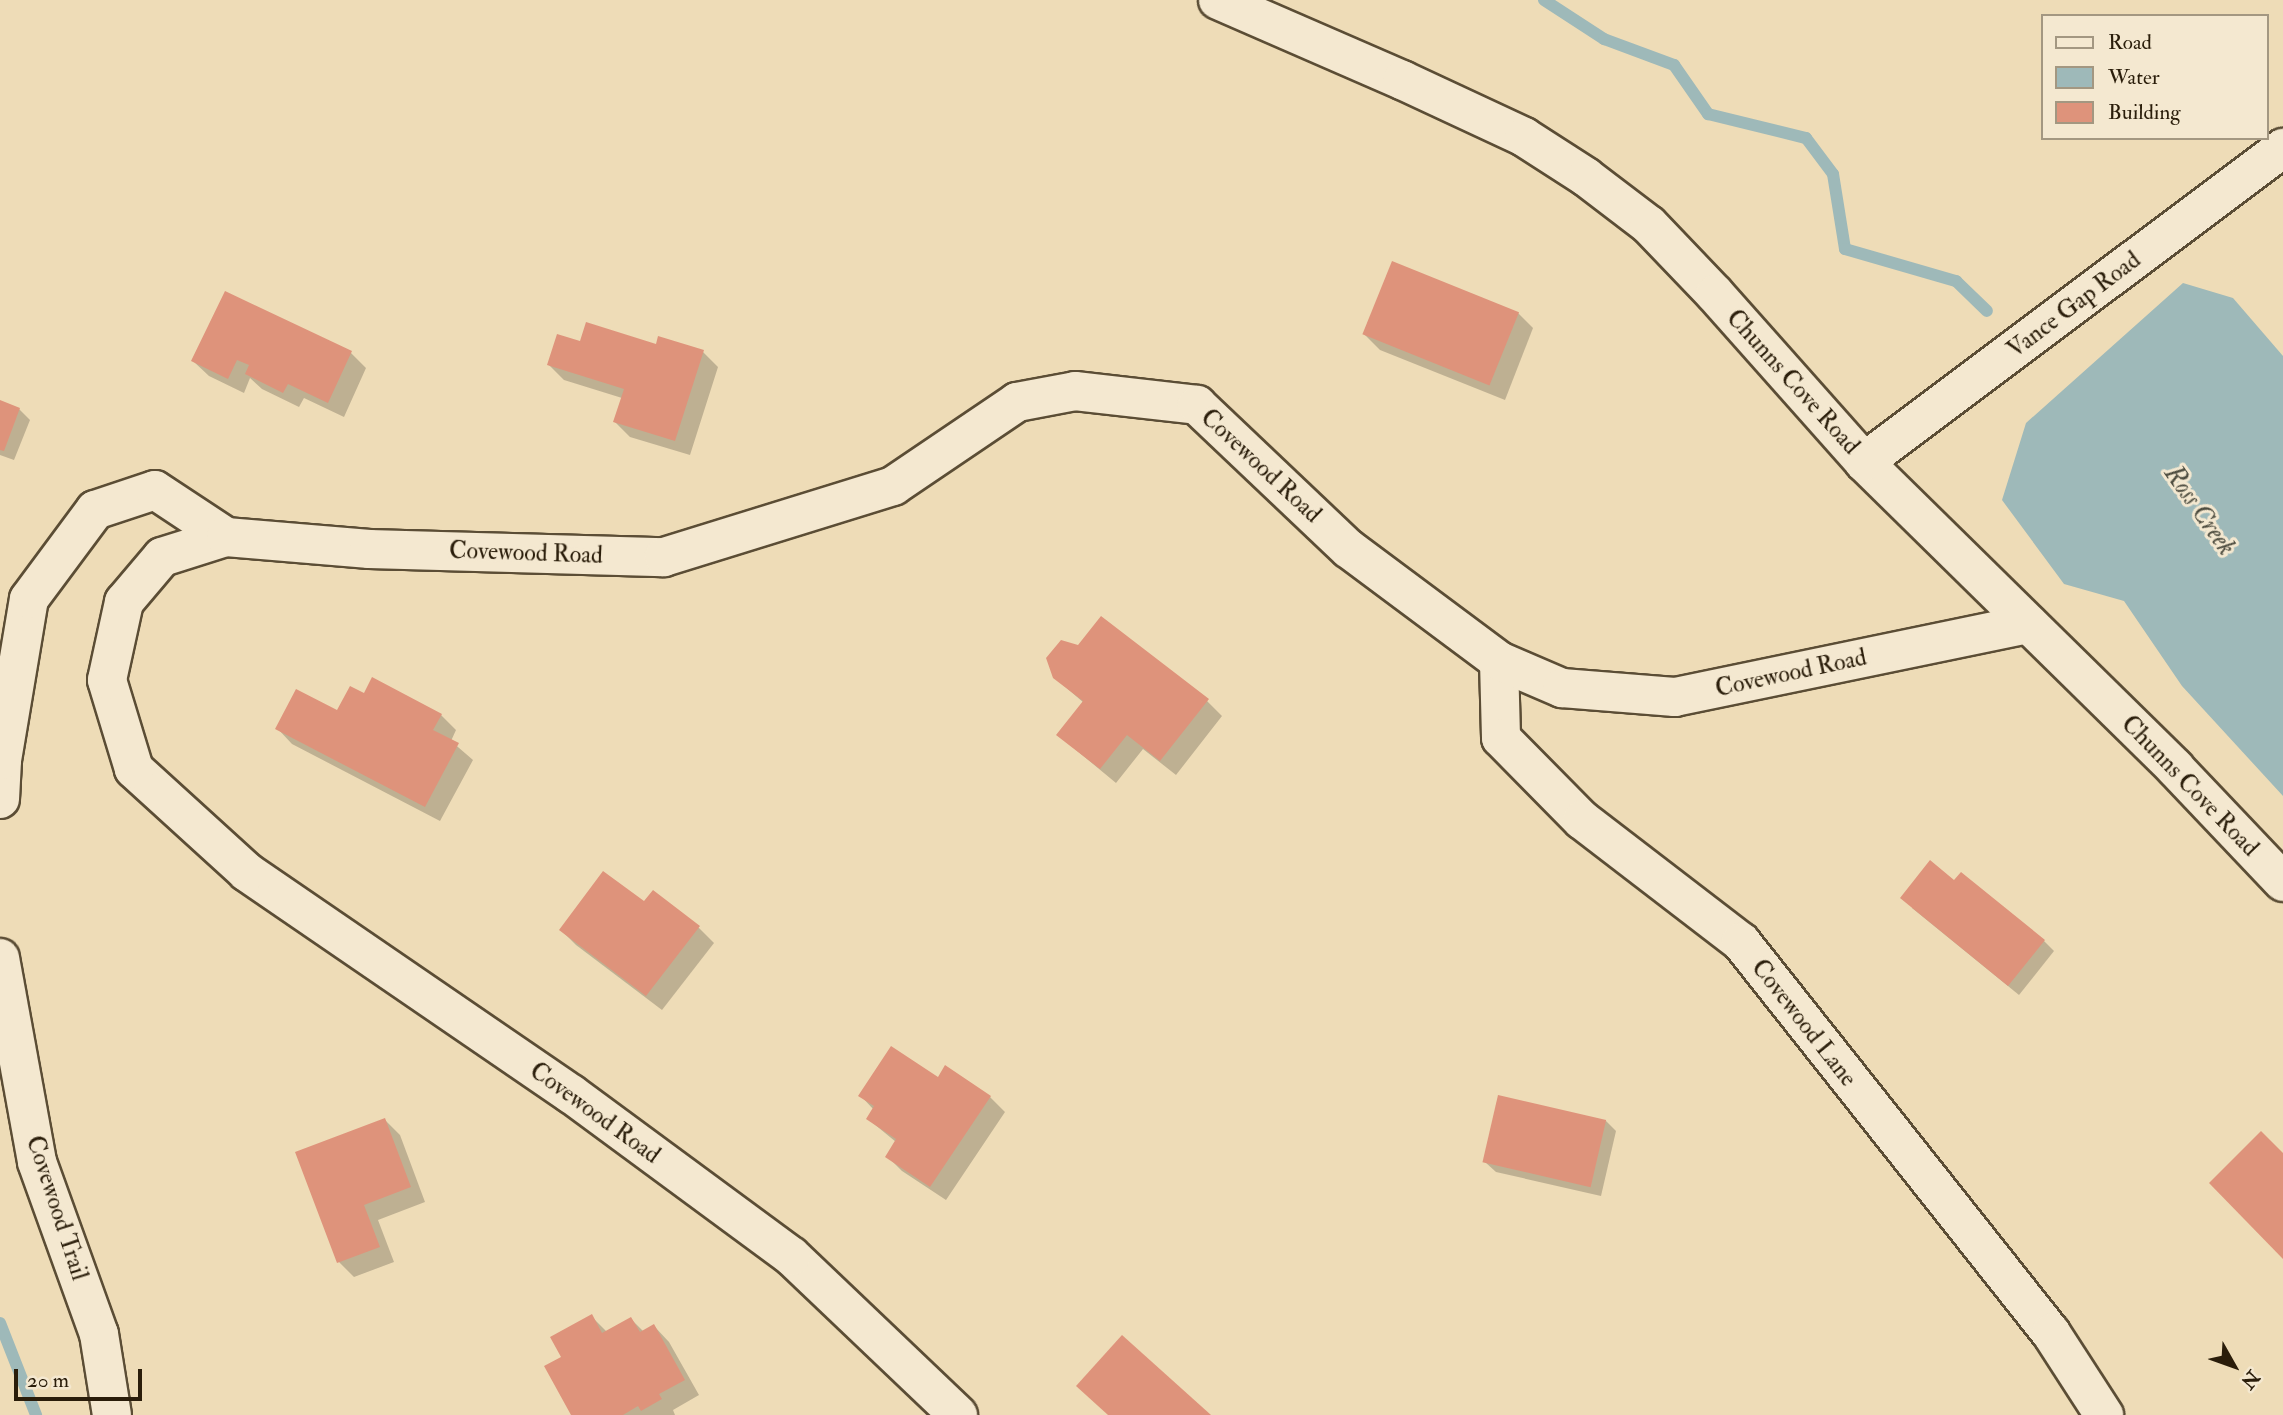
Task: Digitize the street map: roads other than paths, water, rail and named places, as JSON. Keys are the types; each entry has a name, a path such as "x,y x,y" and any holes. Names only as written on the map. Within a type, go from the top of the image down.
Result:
{"street":[{"name":"Chunns Cove Road","path":"1218,0 1402,80 1524,137 1587,177 1649,225 1715,294 1864,462 2175,768 2283,882"},
{"name":"Vance Gap Road","path":"1864,462 2283,148"},
{"name":"Covewood Road","path":"958,1415 791,1256 571,1094 247,872 134,769 107,680 124,602 162,557 226,537 369,549 664,558 893,486 1017,402 1075,391 1197,405 1349,549 1499,661 1562,688 1675,697 2029,624"},
{"path":"0,799 2,760 29,599 95,510 155,491 226,537"},
{"name":"Covewood Lane","path":"1499,661 1501,738 1582,820 1741,942 2050,1333 2104,1415"},
{"name":"Covewood Trail","path":"0,958 37,1162 99,1334 111,1415"}],"water":[{"path":"2183,283 2233,298 2283,356 2283,796 2182,686 2124,601 2064,584 2002,500 2026,423"}],"waterway":[{"name":"Ross Creek","path":"1544,0 1604,39 1674,65 1708,114 1806,138 1833,174 1845,249 1956,281 1987,311"},
{"path":"0,1323 36,1415"}]}
